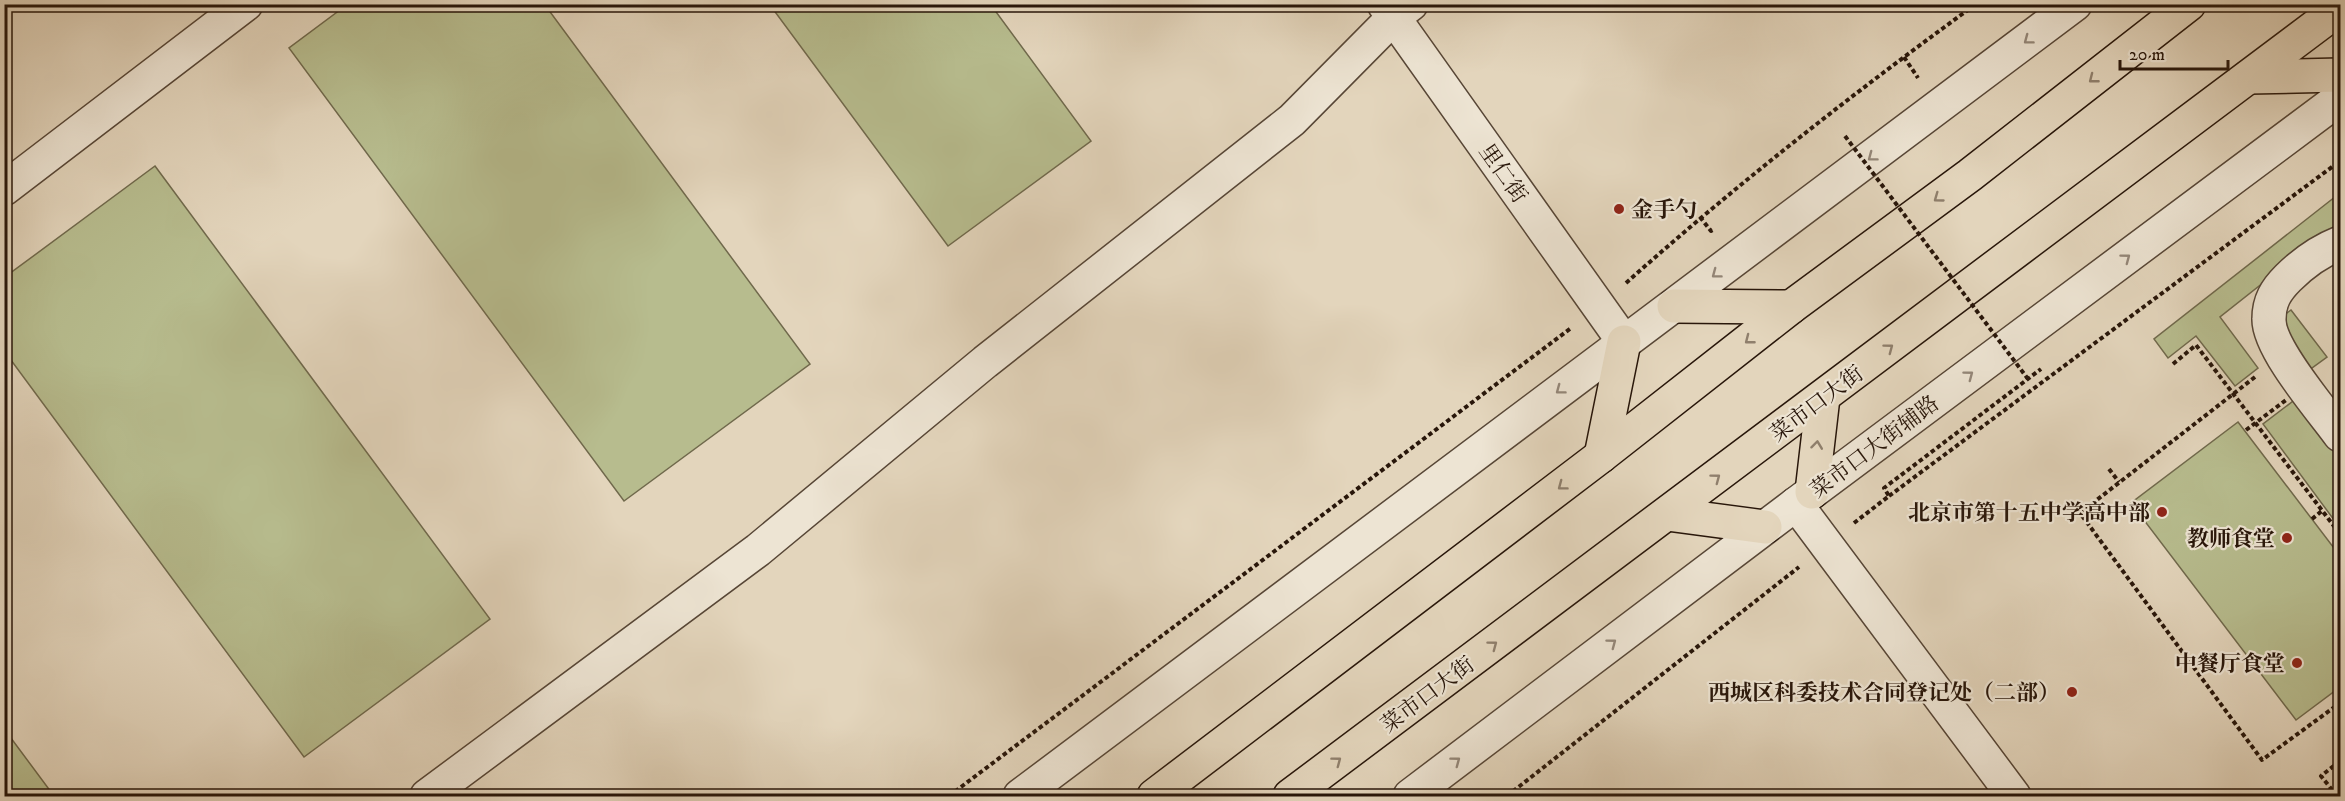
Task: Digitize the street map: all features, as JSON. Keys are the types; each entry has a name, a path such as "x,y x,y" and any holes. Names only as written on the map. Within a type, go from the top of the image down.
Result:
{"main road":[{"path":"1154,796 1601,456 1791,307 1970,175 2189,4"},
{"name":"菜市口大街","path":"1290,796 2340,8"},
{"path":"2249,77 2340,75"},
{"path":"1674,306 1791,307"},
{"path":"1601,456 1624,342"},
{"path":"1804,498 1823,398"},
{"path":"1667,514 1765,527"}],"street":[{"path":"4,189 246,4"},
{"path":"1020,796 2075,4"},
{"path":"427,796 758,550 985,362 1292,120 1396,9"},
{"name":"里仁街","path":"1396,9 1624,342"},
{"name":"菜市口大街辅路","path":"1410,796 1765,527 2340,98"},
{"path":"2340,243 2299,267 2274,293 2268,320 2282,356 2340,435"},
{"path":"1804,498 1826,545 2014,796"}],"path":[{"path":"949,796 1599,306 1700,217 1904,57 1976,4"},
{"path":"1904,57 1921,82"},
{"path":"1845,136 2028,379 1884,488 1889,495"},
{"path":"1507,796 1889,495 2340,161"},
{"path":"1700,217 1711,231"},
{"path":"2173,364 2196,345 2340,534"},
{"path":"2282,356 2079,513 2262,760 2340,703"},
{"path":"2246,430 2286,399"},
{"path":"2109,469 2119,482"},
{"path":"2312,519 2323,510"},
{"path":"2337,796 2321,776 2340,761"}],"green space":[{"path":"348,4 545,5 810,364 624,501 289,48"},
{"path":"770,5 991,5 1091,141 948,246"},
{"path":"155,166 490,619 304,757 5,352 5,277"},
{"path":"2340,193 2340,222 2220,317 2258,368 2235,386 2196,336 2168,358 2154,339"},
{"path":"2291,310 2327,357 2308,371 2332,403 2340,397 2340,424 2303,374 2288,347 2280,318"},
{"path":"2301,395 2340,447 2340,528 2263,424"},
{"path":"2238,422 2340,556 2340,687 2296,720 2131,503"},
{"path":"5,730 54,796 5,796"}],"place":[{"name":"金手勺","path":"1619,209"},
{"name":"北京市第十五中学高中部","path":"2162,512"},
{"name":"教师食堂","path":"2287,538"},
{"name":"中餐厅食堂","path":"2297,663"},
{"name":"西城区科委技术合同登记处（二部）","path":"2072,692"}]}
